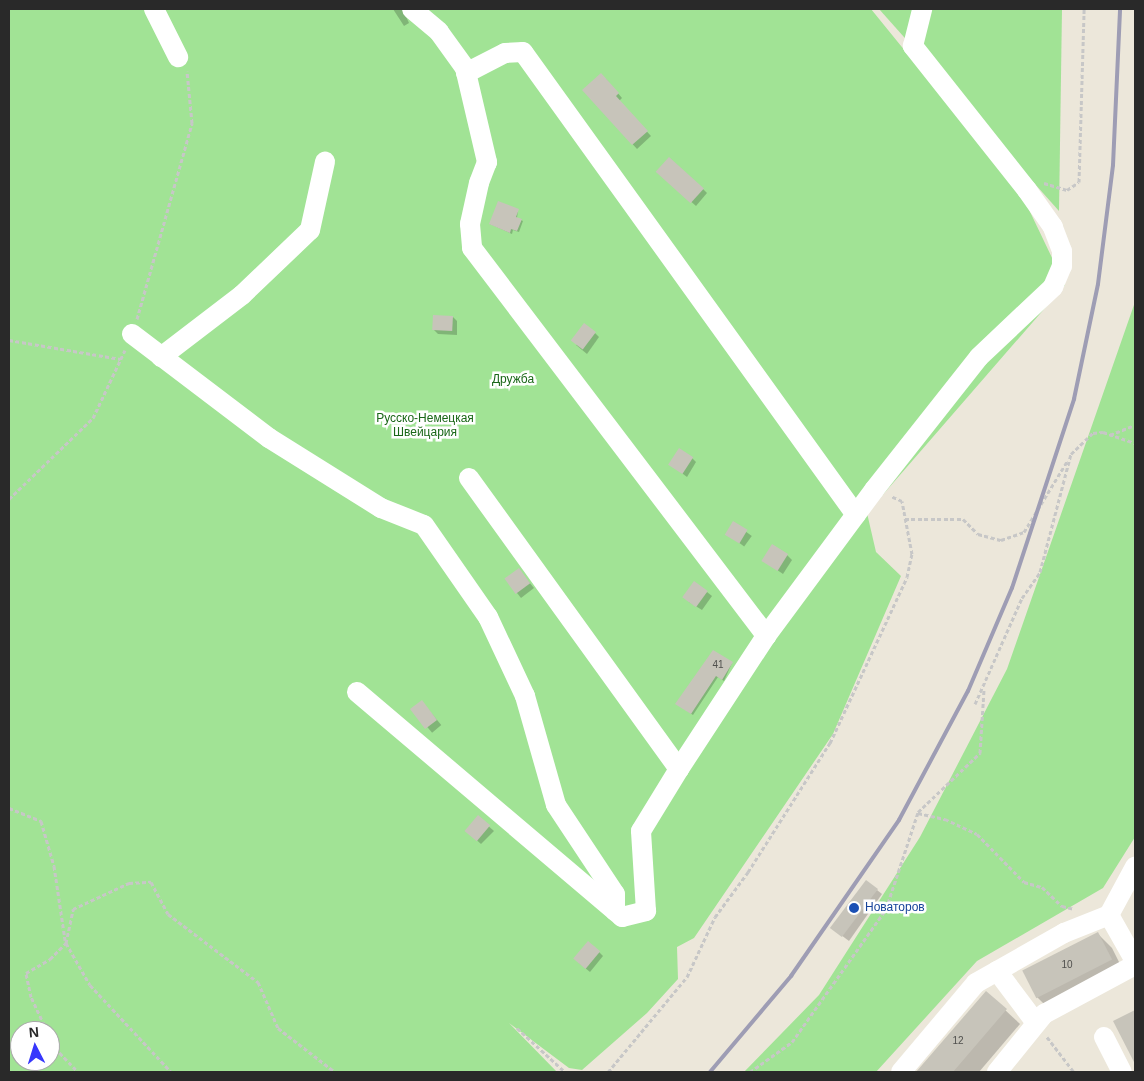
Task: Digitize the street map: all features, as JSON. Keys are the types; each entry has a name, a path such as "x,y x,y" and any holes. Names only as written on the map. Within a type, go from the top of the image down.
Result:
{"street":[{"path":"154,9 178,57"},
{"path":"412,9 439,32 466,73 487,162 478,183 470,224 472,248 766,636"},
{"path":"357,692 622,917 646,911 641,831 679,769 766,636 874,490 979,357 1053,287 1062,266 1062,251 1052,227 1038,205 912,46 922,9"},
{"path":"466,73 505,53 523,52 856,515"},
{"path":"161,357 242,295 310,230 325,162"},
{"path":"132,334 269,438 381,508 424,524 488,617 525,696 556,805 615,894 615,911"},
{"path":"469,478 679,769"},
{"path":"901,1072 976,983 1064,933 1106,916 1135,867"},
{"path":"1106,916 1135,961"},
{"path":"996,1072 1044,1014 1135,965"},
{"path":"997,971 1036,1023"},
{"path":"1104,1037 1122,1072"}],"path":[{"path":"1040,181 1067,190 1078,182 1084,9"},
{"path":"9,499 93,418 132,334 170,210 192,123 187,70 178,57"},
{"path":"9,340 120,359"},
{"path":"1109,435 1135,425"},
{"path":"905,519 963,519 978,534 1001,540 1024,532 1070,456 1093,433 1103,432 1135,443"},
{"path":"975,704 984,689 1022,598 1040,572 1070,456"},
{"path":"608,1072 687,977 715,916 748,872 830,742 907,577 912,554 902,501 874,490"},
{"path":"750,1072 792,1042 886,909 918,812 980,754 984,689"},
{"path":"9,808 41,821 54,866 66,943 90,985 171,1072"},
{"path":"918,812 945,819 977,834 1024,882 1042,887 1062,906 1106,916"},
{"path":"42,1021 31,997 26,974 50,959 66,943 74,910 129,883 151,882 168,914 258,982 278,1028 335,1072"},
{"path":"1036,1023 1074,1072"},
{"path":"517,1028 565,1072"},
{"path":"60,1053 78,1072"}],"green space":[{"name":"Дружба","path":"9,9 871,9 1022,195 1065,285 867,513 876,552 901,576 833,734 694,938 677,947 678,979 647,1013 582,1070 569,1068 509,1023 557,1072 9,1072"},
{"path":"879,9 1062,9 1059,211"},
{"path":"1135,302 1135,837 1103,888 977,961 876,1072 744,1072 819,995 920,837 1007,669"}],"building":[{"path":"601,73 619,93 616,96 648,131 632,145 582,90"},
{"path":"669,157 704,188 691,203 656,172"},
{"path":"498,201 519,209 516,217 522,219 517,231 511,229 510,233 489,224"},
{"path":"433,315 453,316 452,331 432,330"},
{"path":"584,323 596,332 583,350 571,341"},
{"path":"679,448 693,457 682,474 668,465"},
{"path":"733,521 748,530 739,543 725,535"},
{"path":"772,544 788,554 778,571 761,561"},
{"path":"519,568 530,583 516,594 504,579"},
{"path":"694,581 708,591 696,607 682,597"},
{"path":"713,650 733,662 722,680 716,676 691,714 675,704"},
{"path":"422,700 437,720 425,729 410,709"},
{"path":"478,815 490,825 477,841 465,831"},
{"path":"866,880 878,889 842,937 830,928"},
{"path":"1098,932 1112,960 1036,998 1022,971"},
{"path":"588,941 600,951 585,969 573,959"},
{"path":"986,991 1007,1009 953,1072 916,1072"},
{"path":"1135,1010 1135,1064 1113,1021"}],"railway":[{"path":"710,1072 791,976 899,820 968,691 1012,588 1074,399 1098,284 1113,165 1120,9"}],"place":[{"name":"Новаторов","path":"854,908"}],"park label":[{"name":"Русско-Немецкая Швейцария","path":"425,426"}]}
